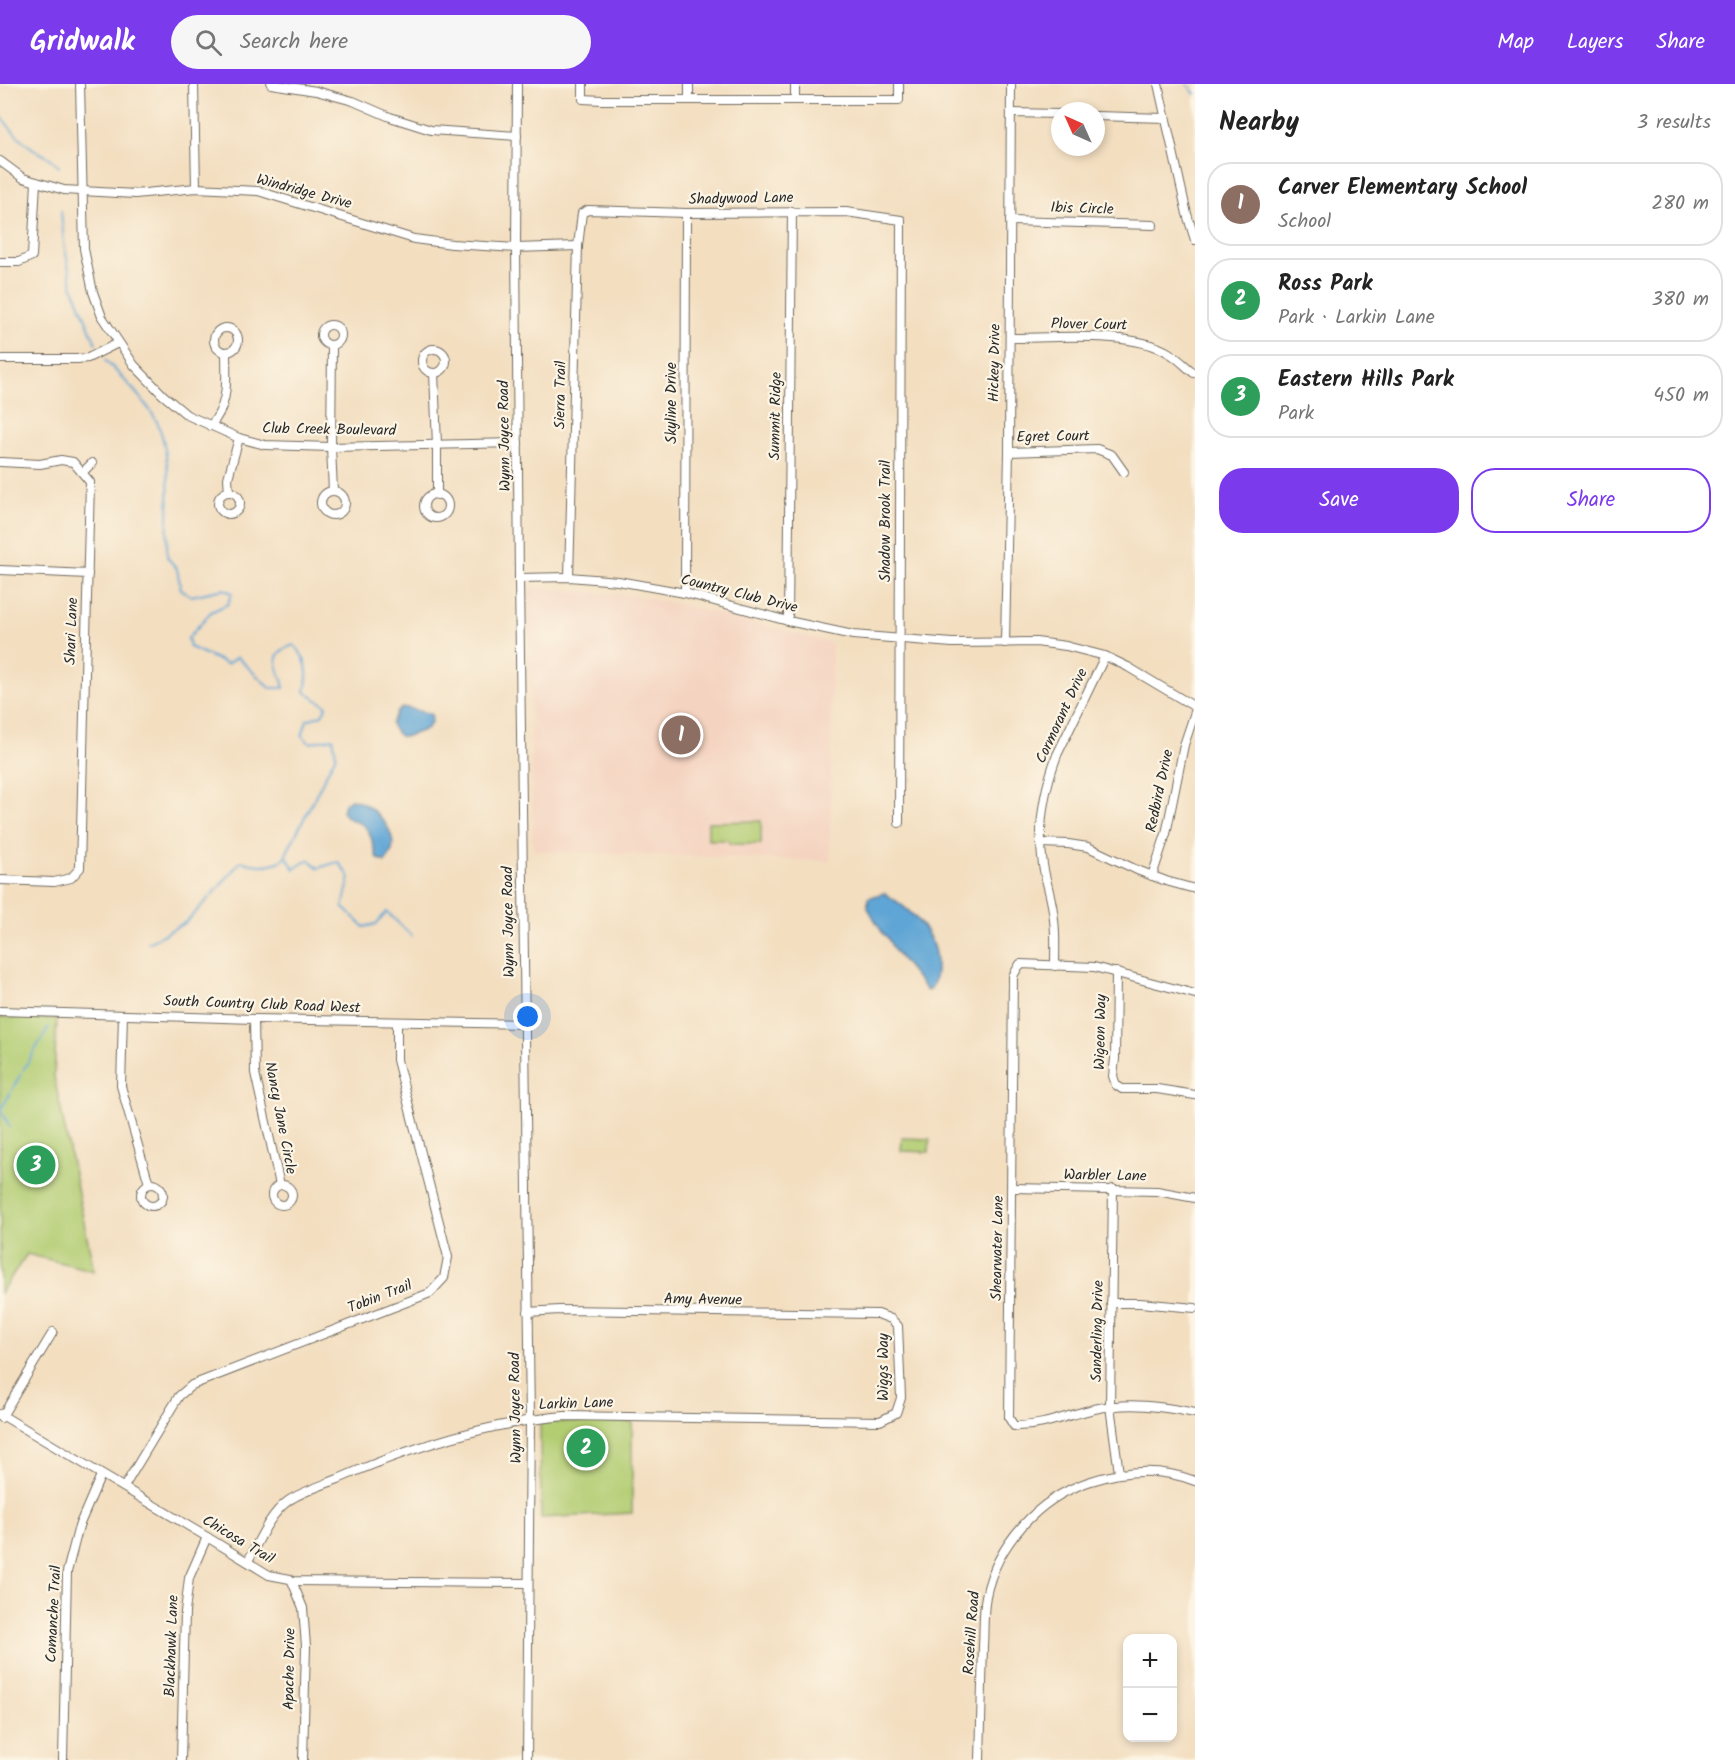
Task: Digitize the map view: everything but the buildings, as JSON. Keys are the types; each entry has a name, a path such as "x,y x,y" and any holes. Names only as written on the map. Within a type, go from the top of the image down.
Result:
{"street":[{"name":"Club Creek Boulevard","path":"80,84 84,249 93,292 102,316 118,343 134,365 163,395 187,414 210,426 239,438 266,445 331,447 519,443"},
{"path":"194,84 196,188"},
{"path":"271,84 316,91 353,101 390,117 431,130 517,136"},
{"name":"Wynn Joyce Road","path":"517,84 519,578 530,1419 527,1760"},
{"path":"583,84 583,99 689,100 899,100 899,84"},
{"path":"689,84 689,100"},
{"path":"795,84 795,100"},
{"name":"Hickey Drive","path":"1005,643 1009,452 1011,84"},
{"path":"1158,84 1191,213 1195,240"},
{"path":"1011,113 1051,114"},
{"path":"1105,116 1165,118"},
{"name":"Windridge Drive","path":"0,161 23,178 64,190 135,194 196,188 258,191 414,239 516,248 578,246"},
{"path":"0,262 19,262 32,256 36,182"},
{"name":"Shadywood Lane","path":"582,213 588,210 686,213 846,212 901,220"},
{"name":"Summit Ridge","path":"788,621 792,211"},
{"name":"Sierra Trail","path":"569,577 578,246 582,213"},
{"name":"Skyline Drive","path":"685,593 686,213"},
{"name":"Shadow Brook Trail","path":"899,823 901,220"},
{"name":"Ibis Circle","path":"1010,220 1153,225"},
{"name":"Plover Court","path":"1010,338 1138,340 1168,352 1194,374"},
{"path":"0,359 88,358 118,343"},
{"path":"332,345 333,491"},
{"path":"210,426 223,407 226,389 226,352"},
{"path":"434,373 437,495"},
{"path":"229,492 228,478 239,438"},
{"name":"Egret Court","path":"1009,452 1097,449 1112,455 1124,472"},
{"path":"0,462 39,464 61,460 73,462 83,472 92,464"},
{"name":"Shari Lane","path":"0,880 54,882 71,878 80,868 90,482 83,472"},
{"path":"0,570 88,574"},
{"name":"Country Club Drive","path":"519,578 569,577 618,581 685,593 788,621 853,635 952,643 1036,642 1066,646 1105,656 1128,667 1195,708"},
{"name":"Cormorant Drive","path":"1055,966 1054,917 1043,867 1041,843 1043,806 1057,755 1105,656"},
{"name":"Redbird Drive","path":"1152,876 1171,814 1184,745 1195,712"},
{"path":"1041,843 1088,847 1152,876 1195,889"},
{"name":"Shearwater Lane","path":"1055,966 1020,964 1013,976 1010,1418 1014,1426 1039,1426 1110,1406"},
{"path":"1055,966 1094,967 1195,994"},
{"name":"Wigeon Way","path":"1116,972 1113,1076 1116,1085 1122,1089 1157,1089 1195,1095"},
{"name":"South Country Club Road West","path":"0,1011 524,1024"},
{"path":"123,1015 122,1086 149,1184"},
{"name":"Nancy Jane Circle","path":"254,1019 255,1073 280,1185"},
{"name":"Tobin Trail","path":"124,1487 178,1396 192,1385 430,1293 444,1278 447,1257 397,1059 397,1022"},
{"name":"Warbler Lane","path":"1013,1188 1165,1191 1195,1198"},
{"name":"Sanderling Drive","path":"1113,1189 1110,1406 1119,1473"},
{"path":"1111,1303 1195,1308"},
{"name":"Amy Avenue","path":"528,1312 559,1310 878,1314"},
{"name":"Wiggs Way","path":"878,1314 891,1319 898,1326 901,1398 896,1413 880,1421"},
{"path":"1,1416 53,1332"},
{"path":"1110,1406 1136,1404 1195,1413"},
{"name":"Chicosa Trail","path":"1,1416 269,1575 291,1581 527,1583"},
{"name":"Larkin Lane","path":"248,1561 271,1518 288,1501 368,1466 447,1437 530,1419 565,1416 880,1421"},
{"name":"Rosehill Road","path":"980,1760 985,1602 999,1560 1018,1530 1049,1502 1083,1483 1119,1473 1141,1471 1165,1473 1195,1481"},
{"name":"Comanche Trail","path":"63,1760 67,1572 79,1526 101,1475"},
{"name":"Blackhawk Lane","path":"181,1760 187,1589 189,1578 207,1537"},
{"name":"Apache Drive","path":"291,1581 303,1608 306,1646 303,1760"}],"shaded area":[{"path":"532,588 638,596 708,611 832,643 830,861 533,851 528,593"}],"green space":[{"path":"761,821 761,844 729,844 729,840 708,840 708,822"},
{"path":"0,1017 57,1019 54,1076 94,1271 27,1254 0,1293"},
{"path":"902,1138 930,1139 929,1152 901,1151"},
{"path":"543,1422 632,1422 632,1513 541,1518 540,1425"}],"water":[{"path":"402,708 431,714 431,723 423,731 405,737 400,736 391,724 397,712"},
{"path":"351,799 370,808 386,824 393,844 391,853 385,862 377,858 366,828 348,818 342,811 344,804"},
{"path":"884,893 914,916 922,925 933,946 936,971 934,983 927,991 894,950 868,908 868,898"}],"waterway":[{"path":"1187,84 1195,94"},
{"path":"0,115 20,139 51,159 59,167"},
{"path":"61,211 72,285 96,344"},
{"path":"105,360 154,416 163,439 168,473 167,557 177,569 181,589 191,596 224,589 232,593 228,604 211,612 188,638 190,647 227,664 237,657 270,688 284,688 277,657 285,649 294,645 305,661 307,679 305,692 327,706 322,715 307,720 302,736 310,743 333,738 336,755 283,860 262,865 241,861 186,922 148,943"},
{"path":"286,855 294,869 309,859 318,868 338,862 350,877 343,907 364,927 376,924 387,912 412,936"},
{"path":"23,1070 49,1027"},
{"path":"0,1111 21,1074"},
{"path":"1,1111 10,1127"}],"place":[{"name":"Carver Elementary School","path":"681,735"},
{"name":"Eastern Hills Park","path":"36,1165"},
{"name":"Ross Park","path":"586,1448"}]}
